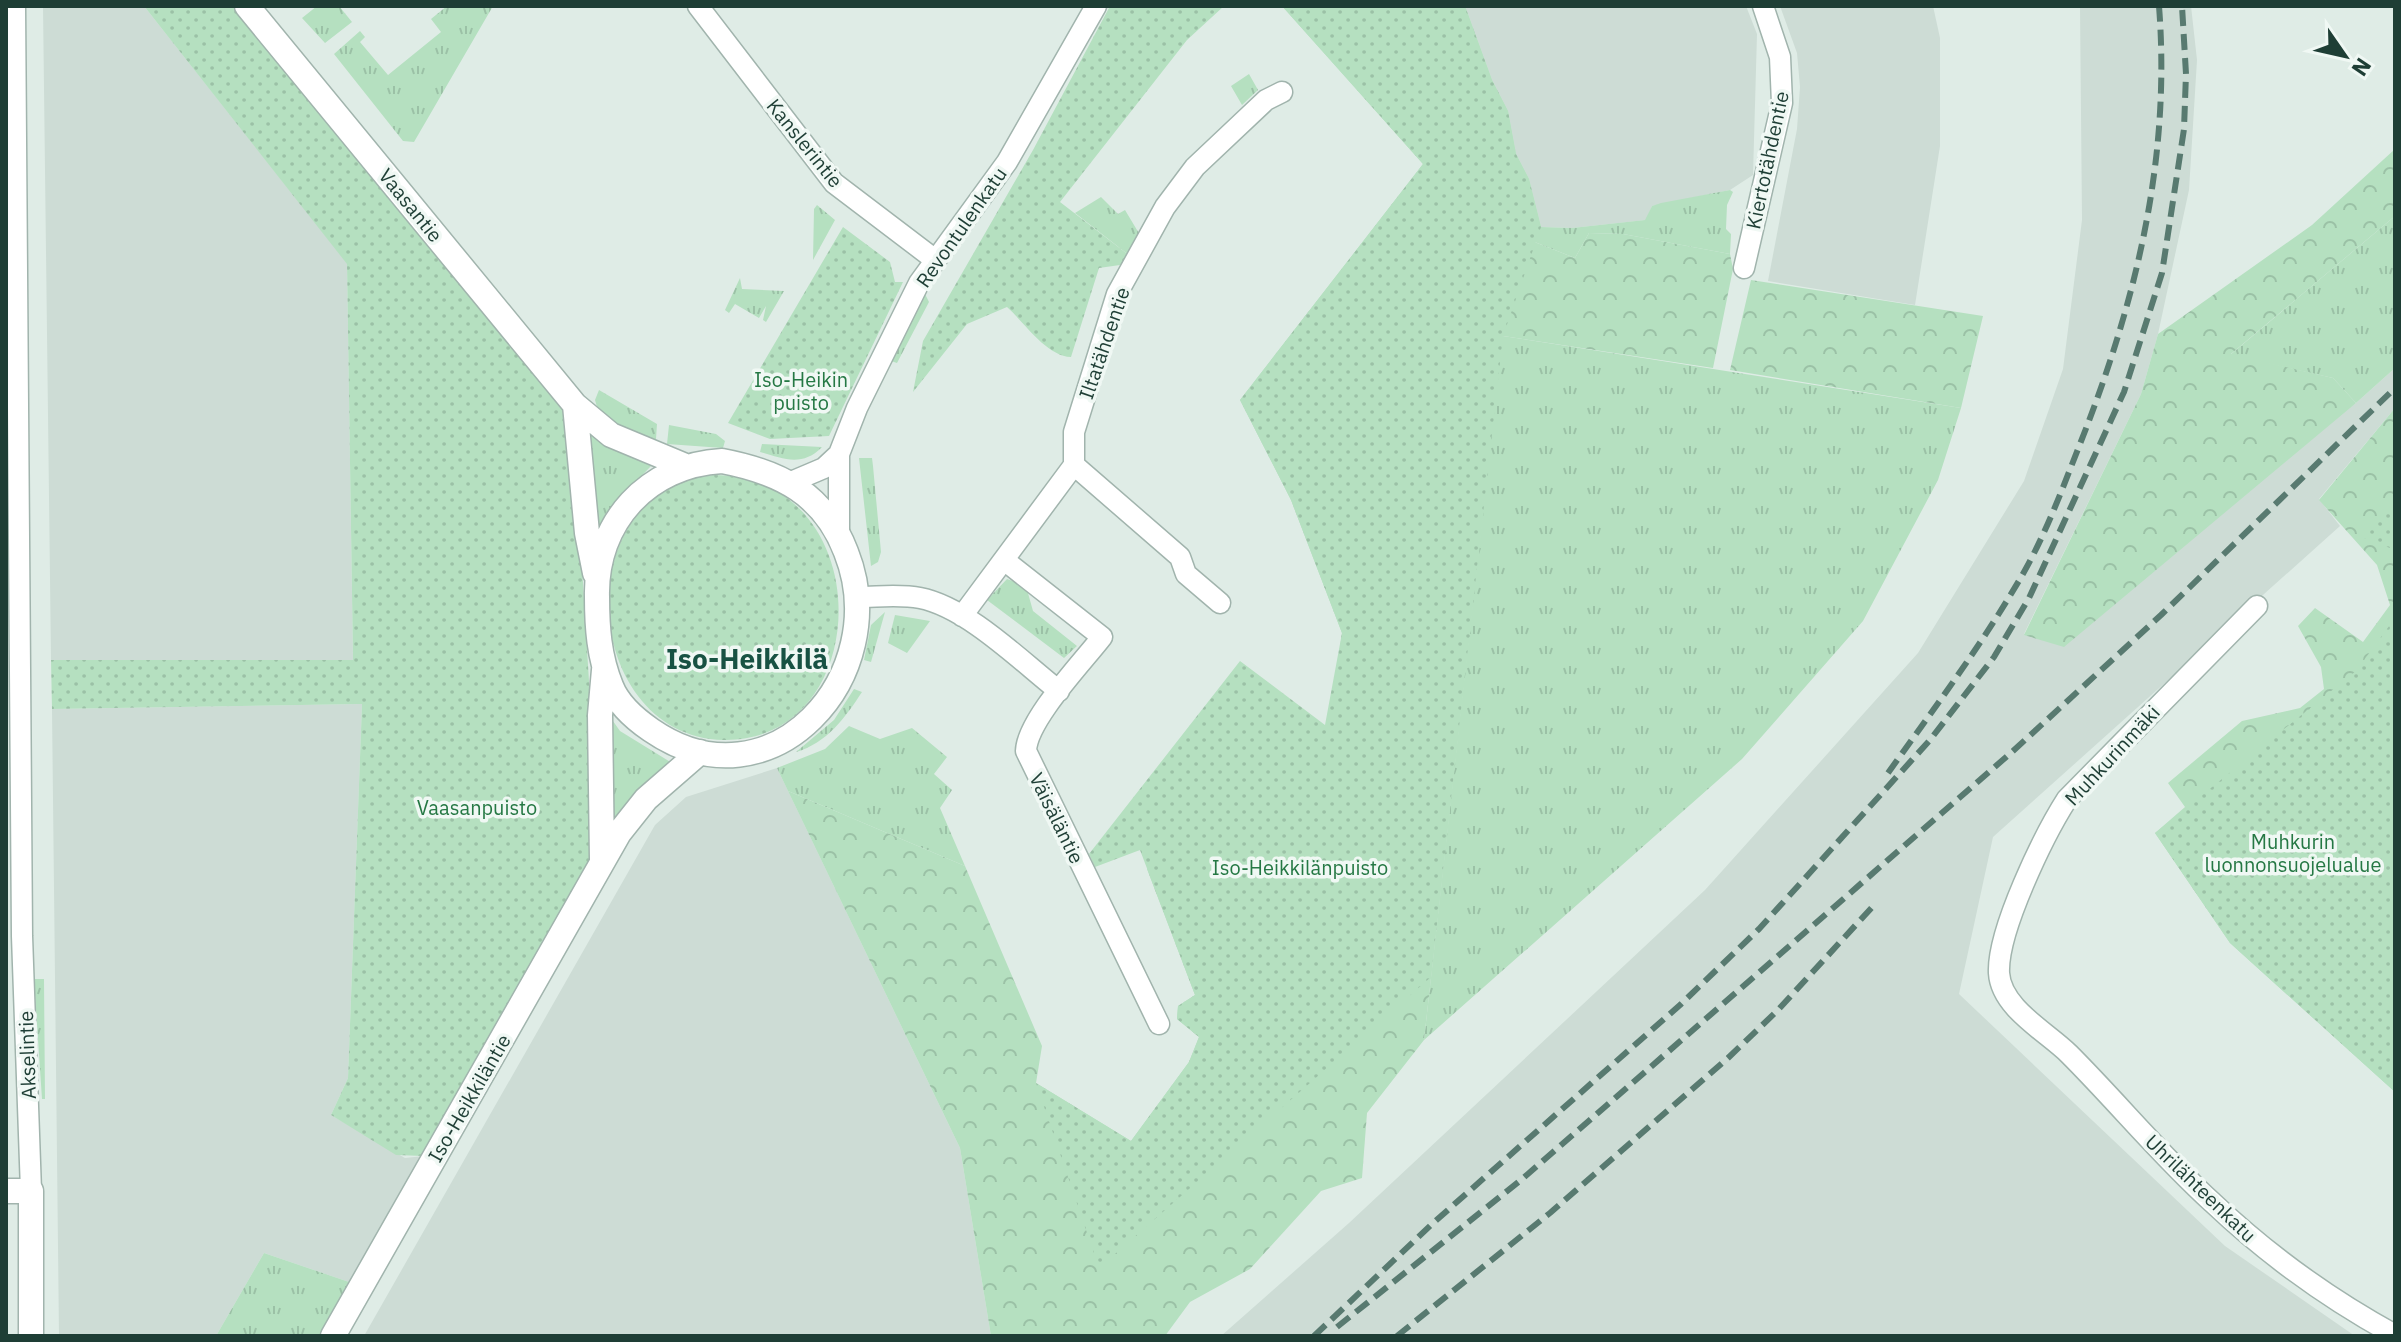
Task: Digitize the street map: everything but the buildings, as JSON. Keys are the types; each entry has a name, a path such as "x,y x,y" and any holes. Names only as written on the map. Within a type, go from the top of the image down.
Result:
{"street":[{"name":"Akselintie","path":"15,6 22,936 31,1191 31,1336"},
{"name":"Vaasantie","path":"247,6 575,405 611,435 683,465"},
{"name":"Kanslerintie","path":"698,6 834,183 934,259"},
{"name":"Revontulenkatu","path":"839,536 839,454 864,394 934,259 1007,162 1096,6"},
{"name":"Kiertotähdentie","path":"1744,268 1782,103 1780,57 1763,6"},
{"name":"Iltatähdentie","path":"1074,465 1074,432 1117,294 1152,229 1179,185 1195,167 1266,100 1282,92"},
{"path":"575,405 587,533 596,578 597,627 604,668 618,698 639,721 670,743 700,752 734,753 767,747 787,739 815,718 833,696 846,670 857,624 857,597 850,561 839,536 814,501 791,482 763,470 722,461 683,465 656,481 629,504 609,535 596,578"},
{"path":"791,482 824,468 839,454"},
{"path":"962,616 1074,465 1180,557 1186,574 1220,603"},
{"path":"857,597 920,598 962,616 1059,691 1102,637 1004,560"},
{"name":"Muhkurinmäki","path":"2026,1017 2004,992 1999,973 2002,950 2045,833 2067,799 2257,606"},
{"name":"Iso-Heikkiläntie","path":"602,859 600,715 604,668"},
{"name":"Väisäläntie","path":"1059,691 1030,736 1026,751 1159,1024"},
{"name":"Iso-Heikkiläntie","path":"333,1336 576,914 602,859 646,799 700,752"},
{"name":"Uhrilähteenkatu","path":"2026,1017 2068,1053 2243,1231 2348,1309 2395,1335"},
{"path":"6,1191 31,1191"}],"shaded area":[{"path":"43,6 144,6 347,263 353,661 51,660"},
{"path":"1465,6 1746,6 1757,34 1753,175 1730,190 1652,206 1646,220 1572,228 1541,227 1529,179 1516,154 1508,111 1492,80"},
{"path":"1780,6 1933,6 1940,38 1940,146 1915,305 1768,281 1797,129 1800,87 1797,53"},
{"path":"2080,6 2191,6 2197,60 2189,190 2158,334 2141,394 2024,634 2356,403 2395,368 2395,408 2319,499 2340,526 1993,837 1959,994 2225,1246 2355,1336 1221,1336 1349,1223 1705,890 1918,653 2024,481 2063,369 2082,220"},
{"path":"362,704 348,1078 331,1115 405,1158 424,1156 352,1283 264,1253 216,1336 59,1336 52,709"},
{"path":"777,768 960,1148 991,1336 364,1336 655,825 686,797"}],"green space":[{"name":"Vaasanpuisto","path":"144,6 233,6 562,404 578,501 597,828 586,872 424,1156 396,1155 331,1115 348,1078 362,704 52,709 51,660 353,660 347,264"},
{"path":"317,6 339,6 352,22 325,43 302,18"},
{"path":"447,6 493,6 414,142 403,141 334,54 360,31 365,37 360,42 388,75 441,32 431,19"},
{"path":"1110,6 1224,6 1187,40 1060,202 1130,256 1120,265 1099,268 1071,357 1044,345 1007,307 967,324 913,392 923,341 1033,150"},
{"name":"Iso-Heikkilänpuisto","path":"1282,6 1527,239 1575,258 1589,233 1623,234 1730,254 1733,269 1713,368 1503,336 1463,348 1495,412 1424,1040 1367,1113 1362,1178 1321,1191 1250,1269 1190,1302 1165,1336 991,1336 960,1148 788,791 965,866 1042,1046 1036,1083 1131,1141 1189,1062 1199,1037 1177,1019 1178,1006 1195,995 1147,869 1329,730 1342,633 1291,500 1240,400 1423,164"},
{"name":"Iso-Heikkilänpuisto","path":"1282,6 1465,6 1492,80 1508,111 1516,154 1529,179 1541,227 1503,336 1431,977 1099,1268 1036,1083 1131,1141 1189,1062 1199,1037 1177,1019 1178,1006 1195,995 1140,850 1095,867 1089,854 1240,661 1325,725 1342,633 1291,500 1240,400 1423,164"},
{"path":"1465,6 1492,80 1508,111 1516,154 1529,179 1541,227 1572,228 1645,220 1652,206 1730,190 1733,192 1727,205 1726,229 1731,234 1730,254 1623,234 1589,233 1575,258 1527,239"},
{"path":"1249,74 1258,90 1242,105 1231,86"},
{"path":"2395,149 2395,216 2231,354 2333,378 2356,403 2064,647 2024,635 2141,394 2158,334 2312,225"},
{"path":"1101,197 1118,214 1125,210 1140,235 1130,256 1075,213"},
{"path":"817,205 835,220 813,260 814,209"},
{"path":"2395,216 2395,368 2356,403 2333,378 2230,355"},
{"name":"Iso-Heikin puisto","path":"843,227 890,262 895,282 903,282 829,436 770,439 728,423"},
{"path":"740,278 742,289 784,291 766,322 763,320 766,306 759,318 735,304 729,313 725,310"},
{"path":"1751,280 1983,316 1961,408 1730,370"},
{"path":"925,294 929,302 897,363 891,361"},
{"path":"1503,336 1961,408 1938,480 1863,621 1742,759 1424,1040 1494,413 1461,395"},
{"path":"599,390 657,424 656,439 652,441 635,435 603,415 595,400"},
{"name":"Muhkurin luonnonsuojelualue","path":"2395,408 2395,1092 2230,943 2155,833 2185,807 2168,783 2242,721 2300,708 2324,689 2321,667 2298,626 2315,608 2363,642 2390,605 2377,565 2319,500"},
{"path":"669,425 716,434 725,441 723,448 667,444"},
{"path":"586,429 602,442 651,466 606,513 594,536"},
{"path":"762,444 822,447 808,457 792,460 760,452"},
{"path":"859,458 872,458 873,466 881,552 878,562 871,566"},
{"path":"714,475 768,487 807,517 830,560 839,609 832,657 810,700 774,729 724,740 676,728 641,699 618,659 609,612 613,565 632,522 665,491"},
{"path":"2395,505 2395,550 2359,536"},
{"path":"1007,579 1026,586 1033,611 1077,646 1064,658 987,600"},
{"path":"885,612 871,662 864,660 871,625"},
{"path":"895,615 930,621 907,653 888,643"},
{"name":"Muhkurin luonnonsuojelualue","path":"2395,618 2395,1092 2230,943 2155,833 2356,671"},
{"path":"854,689 862,692 834,728 817,742 796,752 834,720"},
{"path":"608,714 620,731 672,763 637,791 612,829"},
{"path":"849,726 880,739 912,728 947,757 934,774 952,790 940,808 965,866 788,791 777,768 825,749"},
{"path":"34,979 44,979 45,1099 42,1099"},
{"path":"264,1253 352,1283 321,1336 216,1336"}],"railway":[{"path":"1888,773 1976,649 2024,572 2054,509 2100,391 2133,283 2154,174 2160,119 2159,6"},
{"path":"1314,1336 1432,1224 1680,1005 1759,929 1930,740 1994,657 2029,598 2124,392 2162,273 2184,129 2186,74 2182,6"},
{"path":"1337,1327 1521,1180 2013,751 2161,615 2395,388"},
{"path":"1397,1336 1550,1213 1728,1058 1777,1011 1875,904"}],"district":[{"name":"Iso-Heikkilä","path":"747,658"}]}
